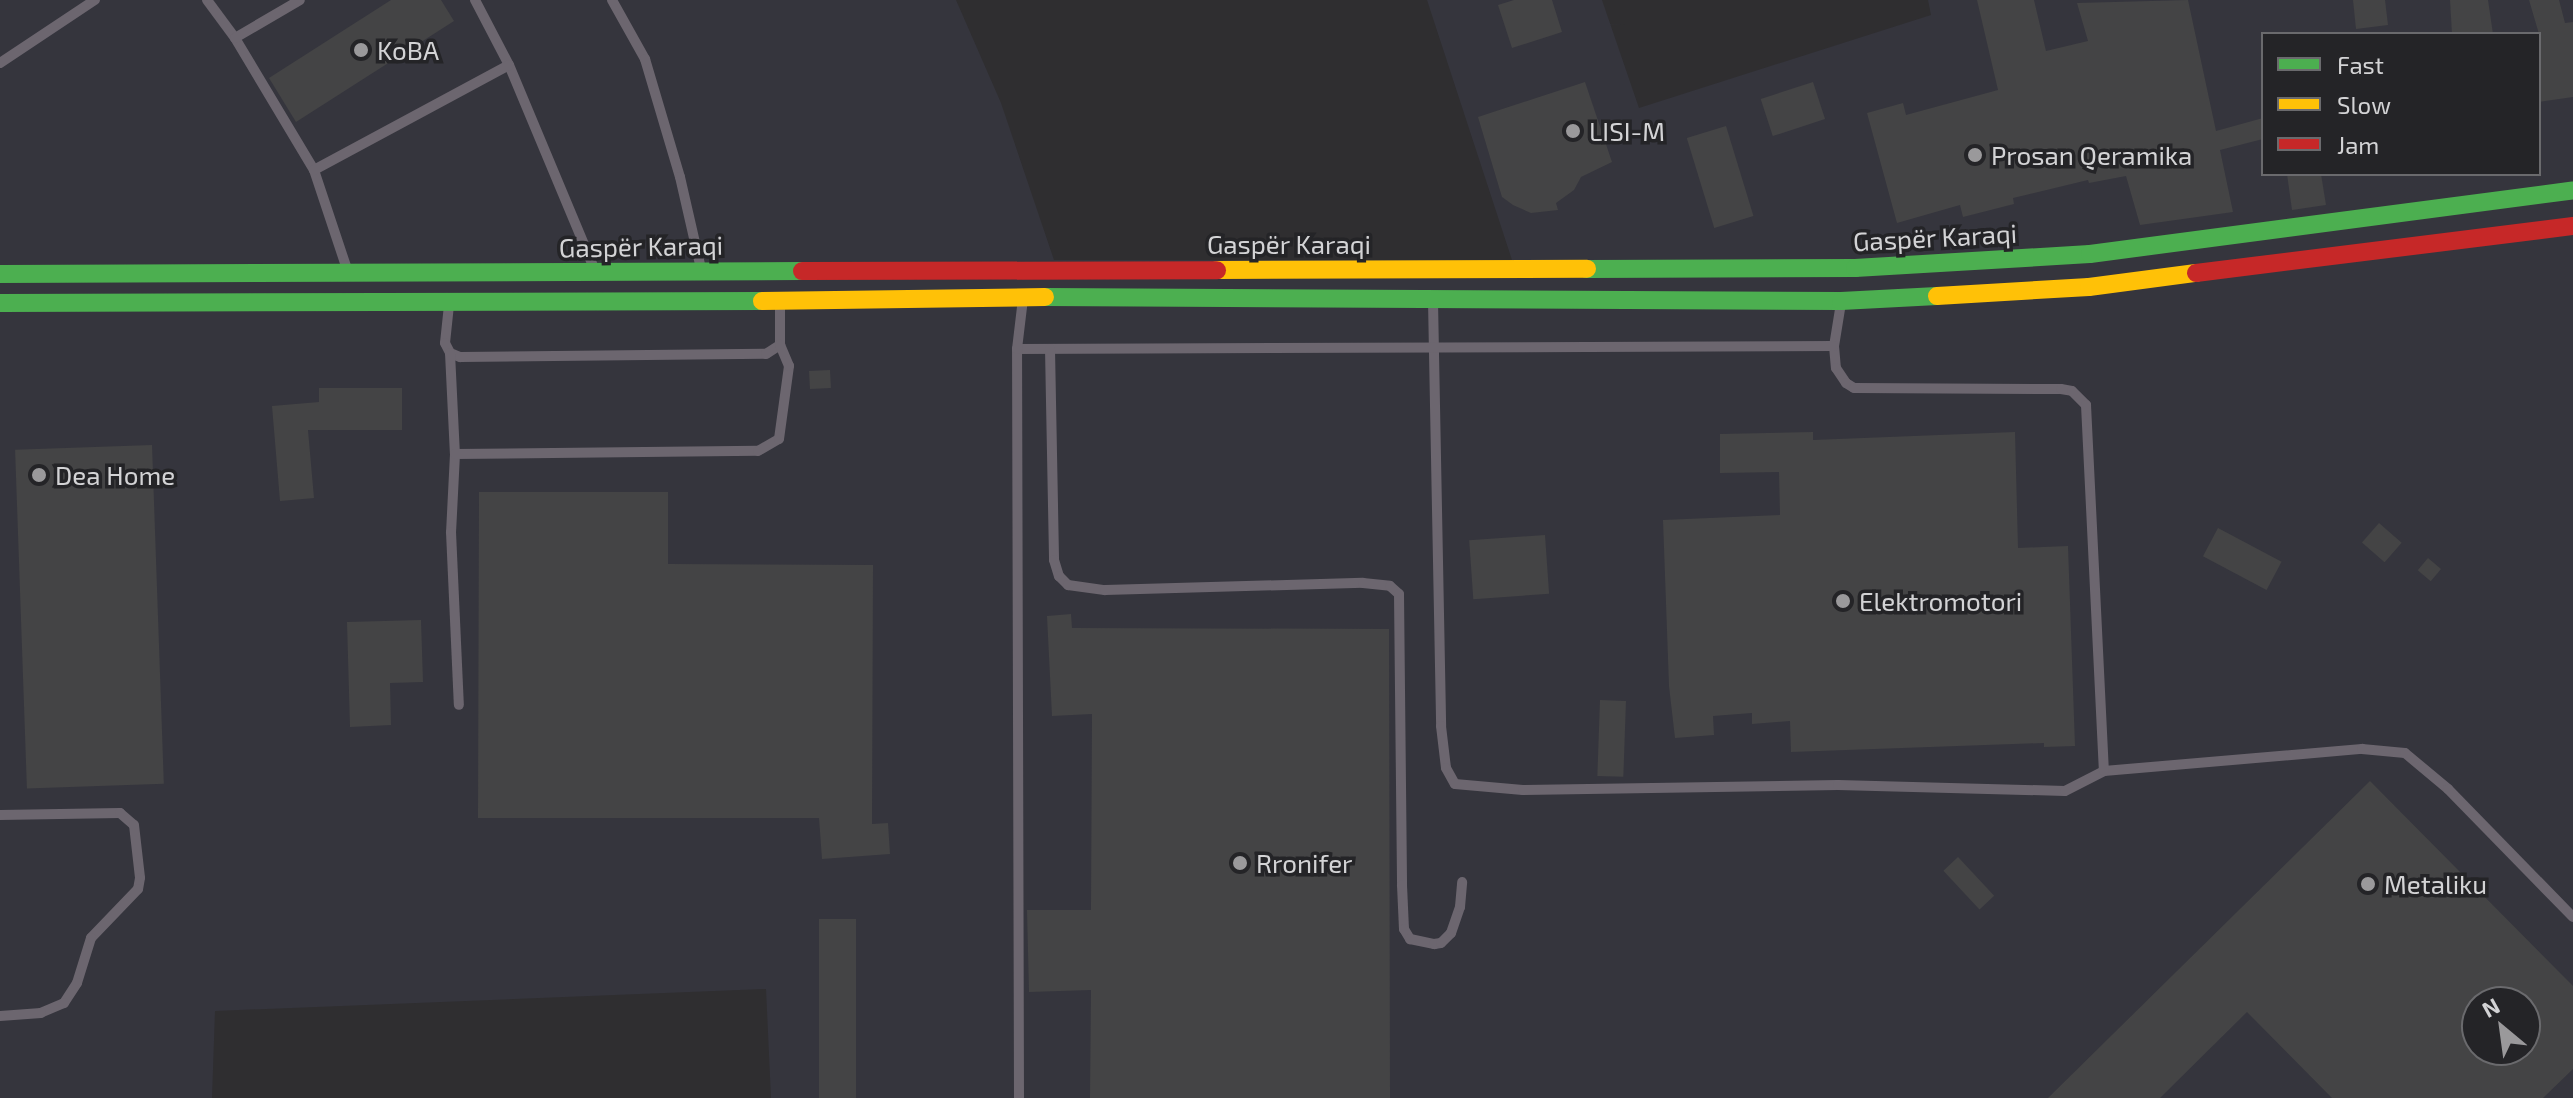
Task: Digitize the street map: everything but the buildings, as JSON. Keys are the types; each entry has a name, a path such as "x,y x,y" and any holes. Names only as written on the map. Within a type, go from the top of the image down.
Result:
{"main road":[{"name":"Gaspër Karaqi","path":"0,274 348,271 1543,272 1855,268 2090,254 2573,190"},
{"path":"0,303 952,301 1024,297 1841,301 2089,287 2573,226"}],"lane":[{"path":"0,63 95,0"},
{"path":"207,0 235,38 314,170 348,271"},
{"path":"235,38 300,0"},
{"path":"475,0 509,65 596,272"},
{"path":"612,0 645,59 680,177 701,271"},
{"path":"314,170 509,65"},
{"path":"1019,1098 1017,349 1024,297"},
{"path":"455,454 758,451 779,439 789,366 780,345 779,300"},
{"path":"1433,301 1441,726 1446,768 1455,784 1523,790 1838,785 2065,791 2104,771 2362,749 2405,753 2448,789 2573,917"},
{"path":"1841,301 1834,346 1840,377 1854,388 2061,389 2080,396 2086,405 2104,771"},
{"path":"449,303 445,343 450,353 455,454 451,532 459,705"},
{"path":"450,353 460,357 766,354 780,345"},
{"path":"1017,349 1834,346"},
{"path":"1050,349 1054,560 1059,576 1068,585 1105,590 1363,583 1390,586 1399,594 1402,885 1404,929 1410,939 1441,943 1451,933 1460,907 1462,882"},
{"path":"0,815 120,813 134,825 140,878 138,889 91,938 77,983 64,1003 41,1013 0,1016"}],"shaded area":[{"path":"0,0 956,0 1001,103 1054,260 1512,260 1427,0 1602,0 1639,108 1931,15 1928,0 2573,0 2573,1098 771,1098 766,989 215,1011 212,1098 0,1098"}],"traffic: fast":[{"path":"1587,269 1855,268 2090,254 2573,190"},
{"path":"0,274 802,271"},
{"path":"1045,297 1841,301 1937,296"},
{"path":"0,303 762,301"}],"traffic: slow":[{"path":"1217,270 1587,269"},
{"path":"1937,296 2089,287 2196,273"},
{"path":"762,301 1045,297"}],"traffic: jam":[{"path":"2196,273 2573,226"},
{"path":"802,271 1217,270"}],"place":[{"name":"KoBA","path":"361,50"},
{"name":"LISI-M","path":"1573,131"},
{"name":"Prosan Qeramika","path":"1975,155"},
{"name":"Dea Home","path":"39,475"},
{"name":"Elektromotori","path":"1843,601"},
{"name":"Rronifer","path":"1240,863"},
{"name":"Metaliku","path":"2368,884"}]}
